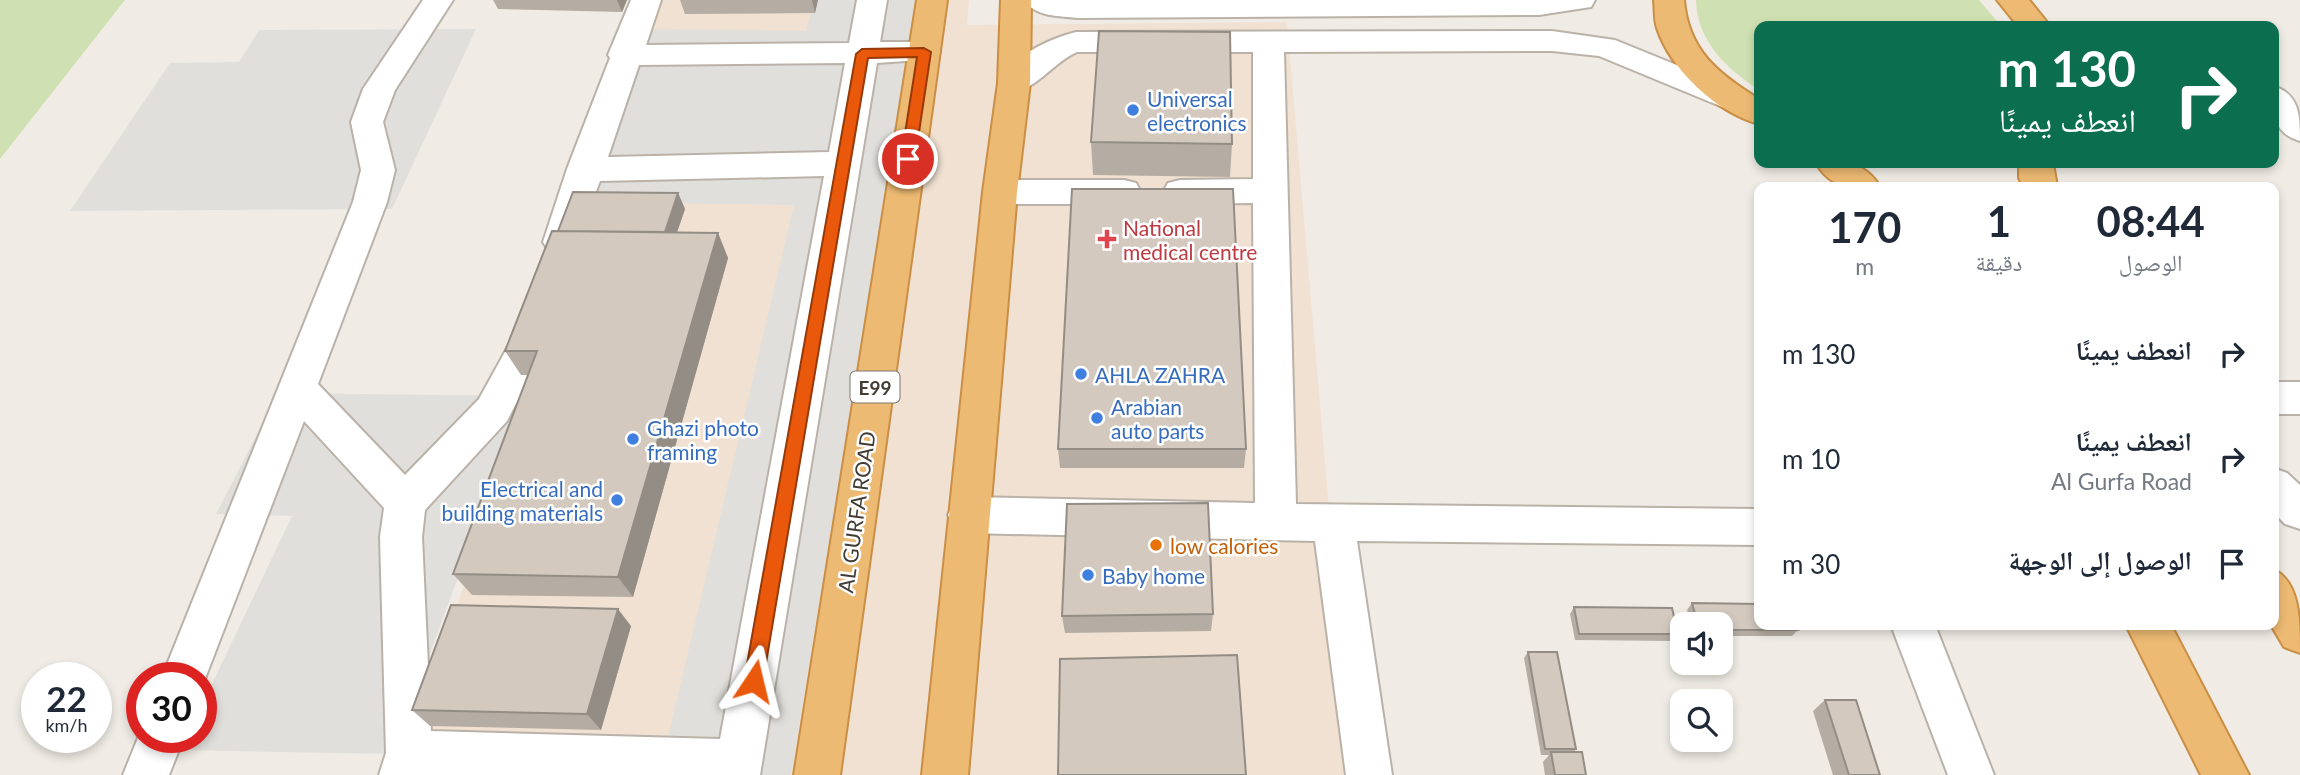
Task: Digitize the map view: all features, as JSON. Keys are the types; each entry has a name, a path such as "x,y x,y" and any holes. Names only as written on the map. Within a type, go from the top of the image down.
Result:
{"highway":[{"name":"AL GURFA ROAD","path":"817,775 932,0"},
{"path":"945,775 1000,192 1014,83 1016,0"},
{"path":"1669,0 1672,27 1695,66 1748,107"},
{"path":"2012,0 2031,21"},
{"path":"1839,168 1857,182"},
{"path":"2279,598 2300,632"},
{"path":"2151,630 2226,775"}],"street":[{"path":"190,662 370,202 378,170 367,122 379,89 438,0"},
{"path":"646,0 584,169 529,342 493,410 405,503 402,564 405,764 739,769 872,0"},
{"path":"1039,0 1053,6 1079,9 1539,5 1580,0"},
{"path":"1268,41 1276,522"},
{"path":"1014,83 1040,58 1059,46 1076,42 1580,43 1642,60 1748,107"},
{"path":"624,55 924,52"},
{"path":"2279,104 2300,130"},
{"path":"584,169 842,164"},
{"path":"1000,192 1269,191"},
{"path":"298,387 405,503"},
{"path":"2279,398 2300,398"},
{"path":"2279,491 2300,511"},
{"path":"969,515 1333,523 1754,527"},
{"path":"1333,523 1368,775"},
{"path":"1915,630 1971,775"},
{"path":"146,775 155,753"}],"shaded area":[{"path":"659,0 969,0 967,25 1287,22 1352,775 402,775 625,91"},
{"path":"814,0 917,0 791,775 659,775 794,205 583,202 643,29 806,31"},
{"path":"476,29 392,209 70,211 170,63 239,62 259,30"},
{"path":"278,393 526,396 392,754 217,751 217,673 292,516 216,514"}],"green space":[{"path":"0,0 125,0 0,159"},
{"path":"1696,0 1979,0 1997,21 1754,21 1754,86 1725,63 1716,52 1708,41 1698,15"}],"building":[{"path":"1099,31 1230,32 1232,144 1091,142"},
{"path":"1072,189 1233,189 1246,449 1058,449"},
{"path":"573,192 678,193 665,232 558,231"},
{"path":"552,231 718,233 618,577 453,574 537,351 505,351"},
{"path":"1208,503 1213,614 1062,616 1067,504"},
{"path":"1692,603 1754,604 1754,630 1733,630 1733,612 1694,612"},
{"path":"451,605 618,609 587,714 412,710"},
{"path":"1574,607 1672,608 1670,634 1579,634"},
{"path":"1528,652 1557,652 1576,749 1545,749"},
{"path":"1237,655 1246,775 1058,775 1060,659"},
{"path":"1825,700 1856,700 1880,775 1849,775"},
{"path":"1551,752 1582,752 1586,775 1555,775"}],"place":[{"name":"Universal electronics","path":"1133,110"},
{"name":"National medical centre","path":"1107,239"},
{"name":"AHLA ZAHRA","path":"1081,374"},
{"name":"Arabian auto parts","path":"1097,418"},
{"name":"Ghazi photo framing","path":"633,439"},
{"name":"Electrical and building materials","path":"617,500"},
{"name":"low calories","path":"1156,545"},
{"name":"Baby home","path":"1088,575"}],"route":[{"path":"754,681 862,54 924,52 908,159"}]}
